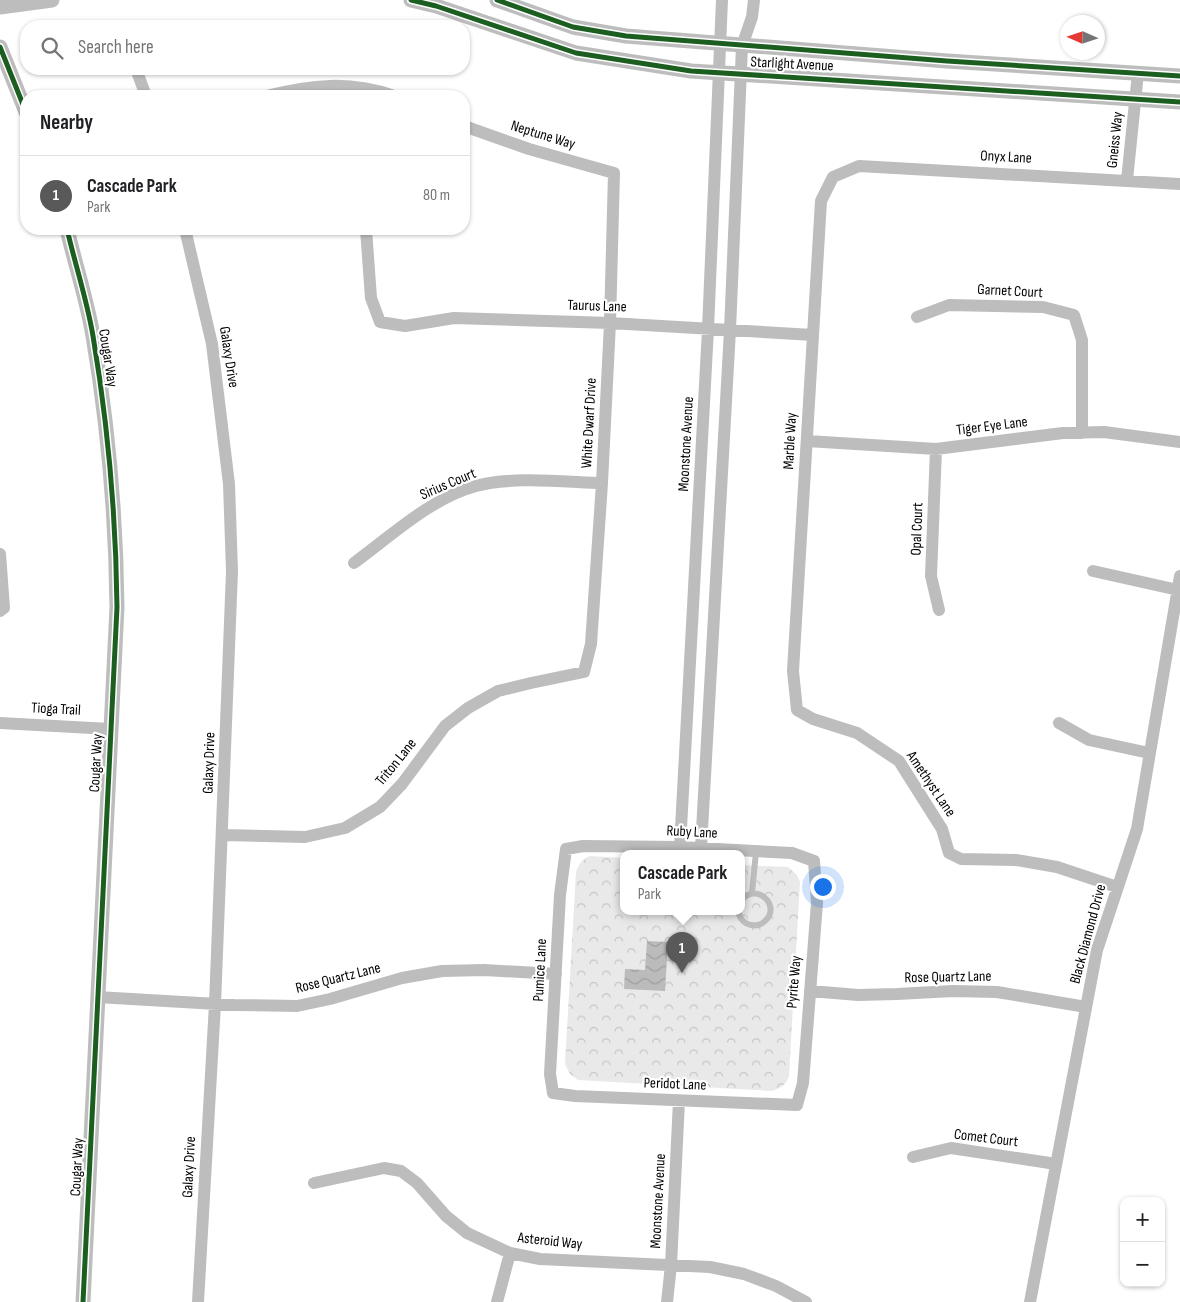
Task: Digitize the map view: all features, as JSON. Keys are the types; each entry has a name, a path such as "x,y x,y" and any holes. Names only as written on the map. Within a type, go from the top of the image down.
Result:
{"street":[{"path":"0,5 8,0"},
{"path":"0,5 52,0"},
{"name":"Starlight Avenue","path":"411,0 436,6 576,53 691,71 1180,102"},
{"name":"Starlight Avenue","path":"497,0 573,27 626,36 742,46 1180,76"},
{"name":"Moonstone Avenue","path":"680,847 708,329 722,0"},
{"path":"701,848 730,330 742,46 752,16 754,0"},
{"path":"0,47 20,97"},
{"name":"Gneiss Way","path":"1127,180 1138,73"},
{"path":"138,75 144,90"},
{"path":"294,90 337,85 377,90"},
{"name":"Neptune Way","path":"470,128 614,173"},
{"name":"Onyx Lane","path":"833,177 859,166 1180,184"},
{"name":"White Dwarf Drive","path":"584,672 591,644 602,483 610,323 614,173"},
{"name":"Marble Way","path":"797,710 793,671 821,201 833,177"},
{"name":"Cougar Way","path":"68,235 93,334 109,457 116,547 117,607 83,1302"},
{"name":"Galaxy Drive","path":"187,235 212,344 229,484 232,571 215,1004 198,1302"},
{"name":"Taurus Lane","path":"366,235 371,298 380,322 405,326 454,318 610,323 813,335"},
{"name":"Garnet Court","path":"917,317 949,305 1043,307 1074,316 1082,340 1082,433"},
{"name":"Tiger Eye Lane","path":"807,441 936,449 1064,433 1104,432 1180,442"},
{"name":"Opal Court","path":"936,449 931,576 939,610"},
{"name":"Sirius Court","path":"354,563 432,505 476,486 510,481 602,483"},
{"path":"0,554 2,610"},
{"path":"1093,571 1178,590"},
{"name":"Black Diamond Drive","path":"1030,1302 1097,950 1137,829 1180,576"},
{"name":"Triton Lane","path":"222,835 305,837 345,828 386,801 402,784 445,726 468,708 498,691 584,672"},
{"name":"Amethyst Lane","path":"797,710 813,719 857,733 899,761 942,829 949,853 961,859 1016,860 1057,868 1117,887"},
{"name":"Tioga Trail","path":"0,722 110,729"},
{"path":"1059,723 1089,740 1149,753"},
{"name":"Ruby Lane","path":"566,849 583,846 680,847 728,850"},
{"name":"Pumice Lane","path":"553,1093 550,1074 560,895 566,849"},
{"name":"Ruby Lane","path":"745,851 792,853 814,861"},
{"name":"Pyrite Way","path":"797,1105 803,1083 817,903 814,861"},
{"name":"Rose Quartz Lane","path":"97,997 215,1004 297,1006 330,999 402,978 442,971 484,970 556,974"},
{"name":"Rose Quartz Lane","path":"810,990 858,994 954,991 997,992 1086,1007"},
{"name":"Peridot Lane","path":"553,1093 575,1096 797,1105"},
{"name":"Moonstone Avenue","path":"667,1302 671,1264 680,1101"},
{"name":"Comet Court","path":"913,1157 951,1148 1056,1164"},
{"name":"Asteroid Way","path":"314,1183 384,1168 401,1171 417,1183 446,1216 467,1233 510,1254 540,1259 710,1267 744,1274 776,1286 806,1302"},
{"path":"496,1302 510,1254"}],"lane":[{"path":"752,893 756,852"},
{"path":"740,915 743,922 753,926 767,920 770,914 770,904 762,895 752,893 745,897"}],"green space":[{"path":"590,856 620,858 620,915 745,915 745,865 788,867 797,875 800,882 789,1076 782,1086 771,1091 578,1080 570,1074 565,1064 576,872 581,862"}],"water":[{"path":"647,941 668,942 665,991 624,989 625,969 645,970"}],"cycle path":[{"path":"411,0 436,6 576,53 691,71 1180,102"},
{"path":"497,0 573,27 626,36 947,61 1180,76"},
{"path":"0,47 20,97"},
{"path":"69,235 90,323 103,403 113,505 117,607 83,1302"}],"place":[{"name":"Cascade Park","path":"682,973"}]}
